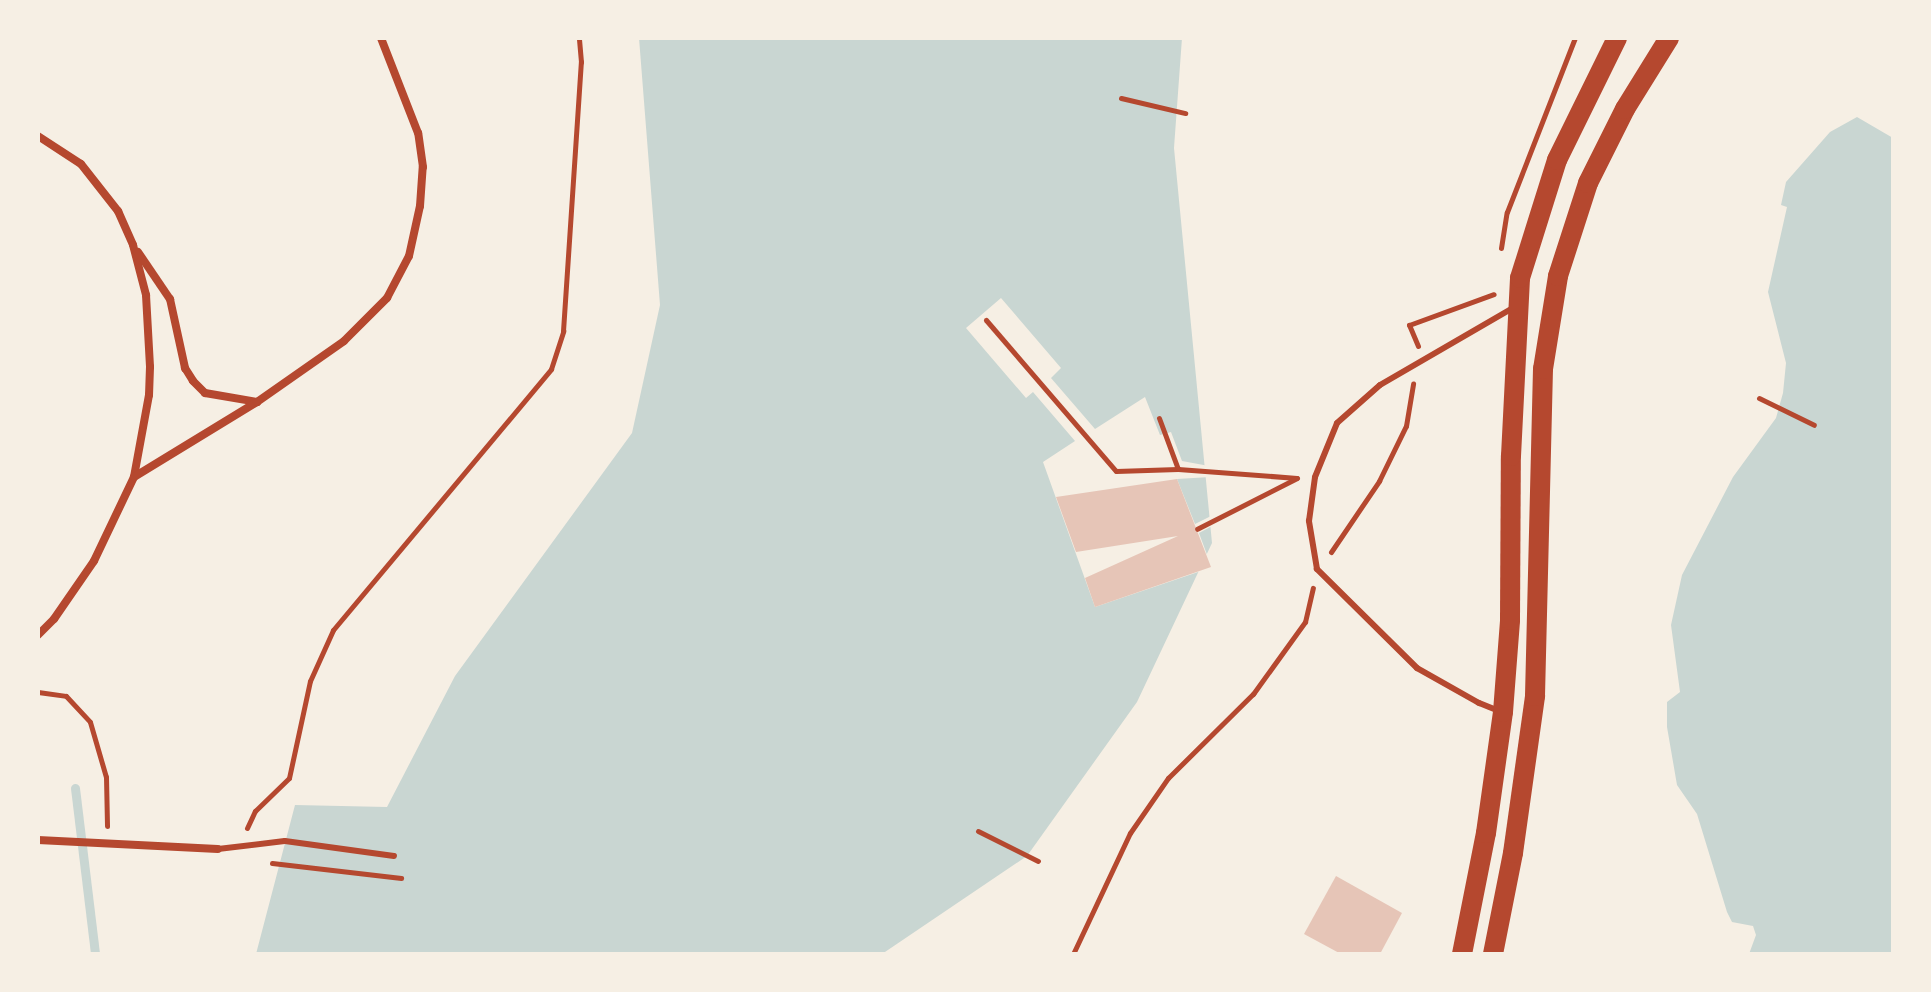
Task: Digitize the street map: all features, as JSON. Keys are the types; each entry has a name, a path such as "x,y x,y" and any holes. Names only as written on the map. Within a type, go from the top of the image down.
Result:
{"main road":[{"path":"1462,954 1486,833 1503,712 1510,620 1516,306 1529,240 1557,160 1617,38"},
{"path":"1493,954 1513,853 1535,696 1543,369 1558,276 1588,183 1625,109 1669,38"}],"street":[{"path":"134,477 257,402 344,341 387,298 409,256 420,206 423,167 418,133 381,38"},
{"path":"38,136 81,164 102,187 133,245 170,299 185,368 193,381 205,393 257,402"},
{"path":"38,635 54,619 94,561 134,477 149,395 150,367 146,295 133,245"},
{"path":"38,840 218,849"}],"lane":[{"path":"1503,712 1479,703 1417,668 1317,569 1309,521 1315,477 1337,423 1380,385 1417,361 1473,334 1516,306"},
{"path":"218,849 285,841 394,856"}],"path":[{"path":"237,847 255,811 289,778 310,681 333,630 551,369 563,331 581,62 579,38"},
{"path":"1501,250 1507,212 1575,38"},
{"path":"1121,98 1185,113"},
{"path":"1417,361 1418,346 1409,325 1494,295 1496,280"},
{"path":"986,320 1116,471 1176,469 1297,478 1197,529"},
{"path":"1759,398 1814,425"},
{"path":"1159,418 1176,469"},
{"path":"38,692 66,696 90,722 106,777 107,843"},
{"path":"1073,954 1130,833 1168,778"},
{"path":"978,831 1038,861"},
{"path":"272,863 401,878"}],"shaded area":[{"path":"639,38 1182,38 1174,148 1212,543 1137,702 1027,856 882,954 256,954 295,805 387,807 455,676 632,433 660,305"},
{"path":"1857,117 1893,138 1893,954 1749,954 1756,935 1753,926 1732,922 1697,814 1677,785 1667,727 1667,702 1680,692 1671,625 1682,575 1733,477 1776,418 1783,393 1786,363 1768,292 1787,207 1781,205 1786,182 1830,132"}],"pier":[{"path":"1001,298 1061,368 1051,378 1095,429 1145,397 1160,435 1171,432 1182,461 1209,466 1210,477 1177,479 1195,524 1213,515 1214,525 1199,533 1209,560 1204,570 1095,607 1043,462 1075,441 1033,392 1026,398 966,328"}],"building":[{"path":"1177,479 1211,567 1095,607 1085,578 1178,536 1076,552 1056,497"},
{"path":"1336,876 1402,913 1380,954 1341,954 1304,934"}],"waterway":[{"path":"75,788 95,954"}]}
